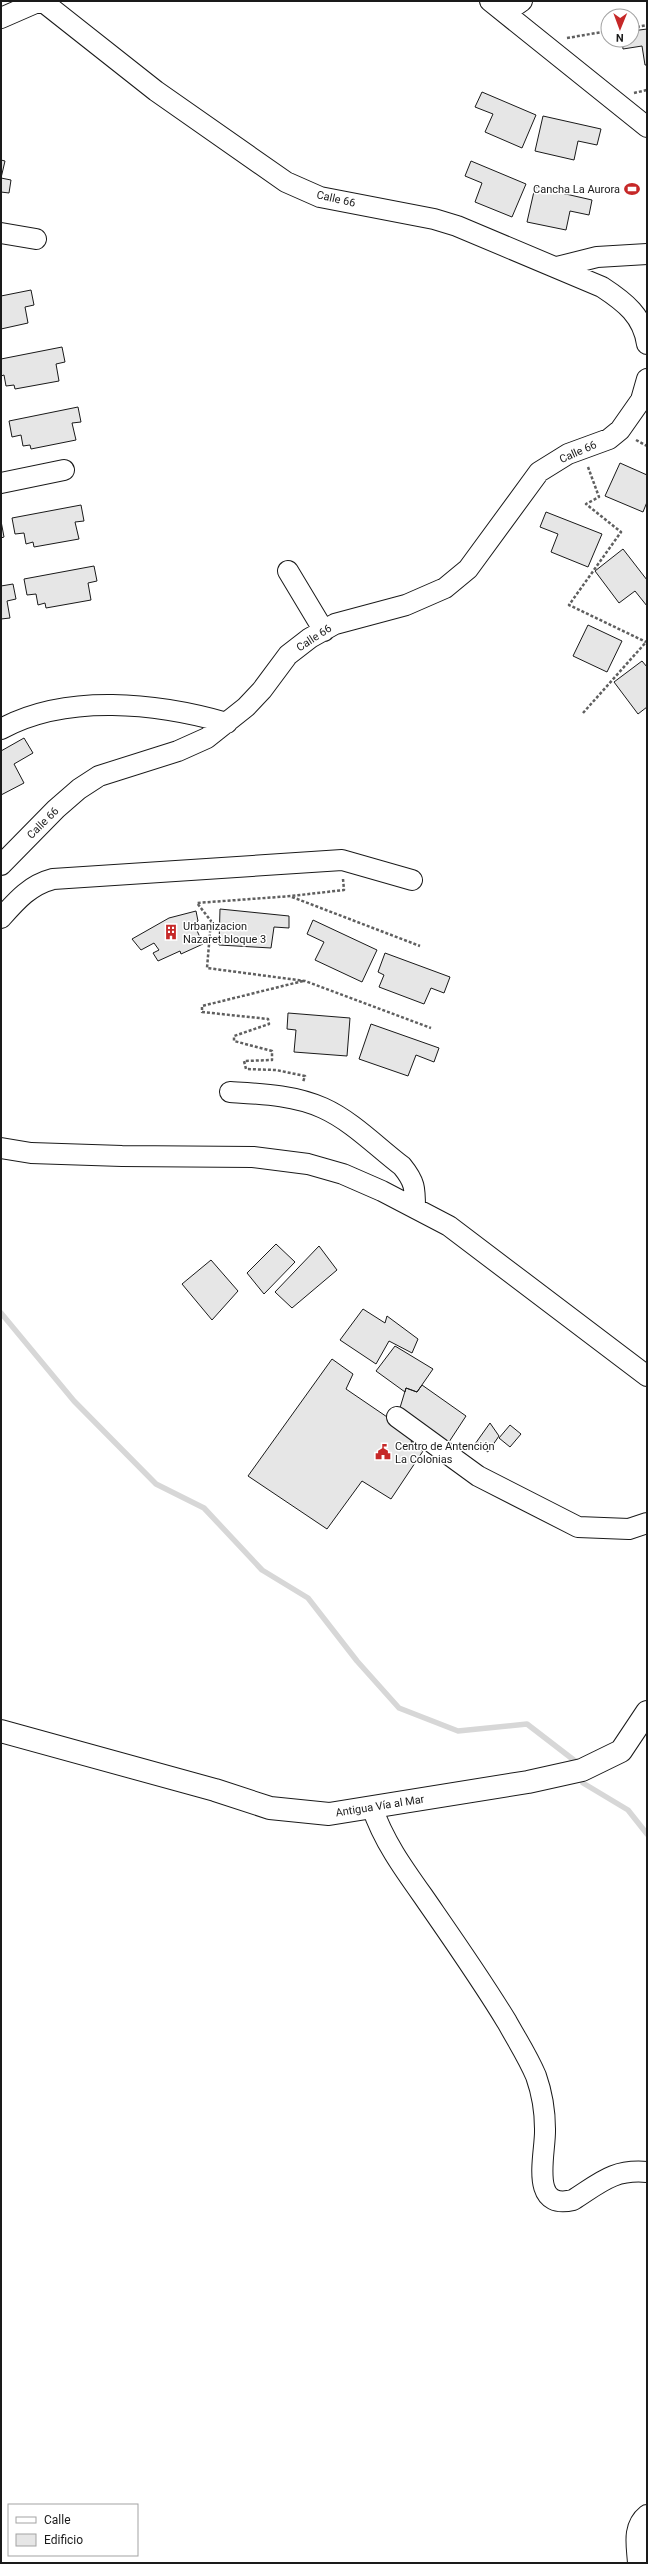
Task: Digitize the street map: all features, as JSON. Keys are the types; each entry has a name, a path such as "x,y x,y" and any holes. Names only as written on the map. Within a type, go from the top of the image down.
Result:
{"main road":[{"name":"Antigua Vía al Mar","path":"1,1731 215,1790 270,1808 329,1814 528,1782 582,1770 621,1751 647,1712"}],"street":[{"path":"1,18 41,1"},
{"name":"Calle 66","path":"41,1 156,91 286,182 320,197 440,221 602,287 620,298 634,311 645,330 647,344"},
{"path":"497,7 522,1"},
{"path":"497,7 647,127"},
{"path":"1,233 36,239"},
{"path":"558,268 597,257 647,254"},
{"name":"Calle 66","path":"1,865 56,809 79,789 99,776 178,751 207,738 227,723 262,690 288,655 324,630 335,624 406,605 445,588 468,569 539,472 581,449 608,439 624,426 641,400 647,378"},
{"path":"1,483 64,470"},
{"path":"288,571 324,630"},
{"path":"1,729 34,714 78,706 107,705 193,713 227,723"},
{"path":"1,918 23,894 39,882 53,879 342,860 412,880"},
{"path":"230,1092 276,1095 299,1100 323,1108 341,1118 402,1166 415,1186 415,1208"},
{"path":"1,1148 31,1153 122,1156 253,1157 308,1164 343,1174 449,1226 647,1376"},
{"path":"397,1417 478,1476 578,1527 629,1529 647,1523"},
{"path":"372,1807 380,1829 397,1858 484,1984 529,2060 541,2095 544,2113 542,2176 544,2190 554,2200 567,2202 573,2200 604,2178 620,2173 647,2172"},
{"path":"638,2563 637,2532 639,2523 647,2515"}],"path":[{"path":"541,42 600,32"},
{"path":"581,449 600,496 586,504 621,532 569,605 647,641 584,713"},
{"path":"342,860 344,890 291,896 197,903 211,921 208,968 305,981 431,1028"},
{"path":"291,896 420,946"},
{"path":"299,1100 305,1076 276,1070 246,1068 244,1061 272,1060 272,1051 234,1041 234,1036 269,1024 268,1019 202,1012 202,1006 305,981"}],"building":[{"path":"647,29 647,65 645,65 642,46 640,46 640,30"},
{"path":"482,92 536,115 522,148 485,132 493,114 475,107"},
{"path":"543,116 601,129 597,145 578,141 574,160 535,151"},
{"path":"1,160 5,161 1,178"},
{"path":"471,161 526,184 512,217 475,202 482,183 465,176"},
{"path":"1,178 11,180 9,193 1,192"},
{"path":"535,187 592,200 589,215 570,211 566,230 527,222"},
{"path":"31,290 34,305 25,307 28,323 1,329 1,296"},
{"path":"62,347 65,362 56,364 59,381 15,389 14,385 6,386 4,375 1,376 1,359"},
{"path":"78,407 81,422 72,423 76,440 31,449 30,445 23,446 21,435 12,437 9,421"},
{"path":"620,463 647,475 647,502 643,512 605,496"},
{"path":"81,505 84,521 75,522 79,539 34,547 33,542 26,544 24,533 15,534 12,518"},
{"path":"546,512 602,534 588,567 551,552 558,534 540,527"},
{"path":"1,521 4,537 1,538"},
{"path":"623,549 647,580 647,606 635,591 619,603 595,571"},
{"path":"94,566 97,581 88,583 91,600 46,608 45,603 38,605 36,594 27,595 24,579"},
{"path":"13,584 16,599 7,601 10,618 1,619 1,586"},
{"path":"588,625 622,641 607,672 573,656"},
{"path":"642,661 647,667 647,707 638,714 614,682"},
{"path":"24,738 33,753 14,764 24,783 1,795 1,751"},
{"path":"220,909 289,916 289,928 274,927 271,948 219,945"},
{"name":"Urbanizacion Nazaret bloque 3","path":"196,911 198,921 194,924 203,944 181,954 180,951 158,961 153,953 159,950 154,943 141,950 132,939 169,918"},
{"path":"313,920 377,950 362,982 315,960 324,942 307,934"},
{"path":"385,953 450,977 444,993 431,988 424,1004 379,987 384,975 378,972"},
{"path":"288,1013 350,1018 347,1056 294,1052 296,1030 287,1029"},
{"path":"371,1024 439,1048 434,1062 416,1055 408,1076 359,1059"},
{"path":"276,1244 295,1262 264,1294 247,1273"},
{"path":"319,1246 337,1270 292,1308 275,1292"},
{"path":"211,1260 238,1291 212,1320 182,1284"},
{"path":"363,1309 385,1323 387,1316 418,1339 412,1353 389,1341 376,1364 340,1340"},
{"path":"395,1346 433,1369 417,1392 406,1388 405,1392 376,1371"},
{"path":"332,1359 353,1374 346,1389 415,1436 411,1442 423,1451 391,1499 362,1481 327,1529 248,1476"},
{"path":"422,1385 466,1416 447,1445 399,1411 406,1388 417,1392"},
{"path":"490,1423 499,1436 488,1452 475,1444"},
{"path":"510,1425 521,1434 510,1447 499,1438"}],"waterway":[{"path":"1,1313 74,1401 156,1484 204,1508 262,1570 308,1598 357,1661 399,1708 458,1731 527,1724 579,1764"},
{"path":"583,1783 628,1810 647,1834"}],"place":[{"name":"Cancha La Aurora","path":"632,189"},
{"name":"Urbanizacion Nazaret bloque 3","path":"171,932"},
{"name":"Centro de Antención La Colonias","path":"383,1452"}]}
